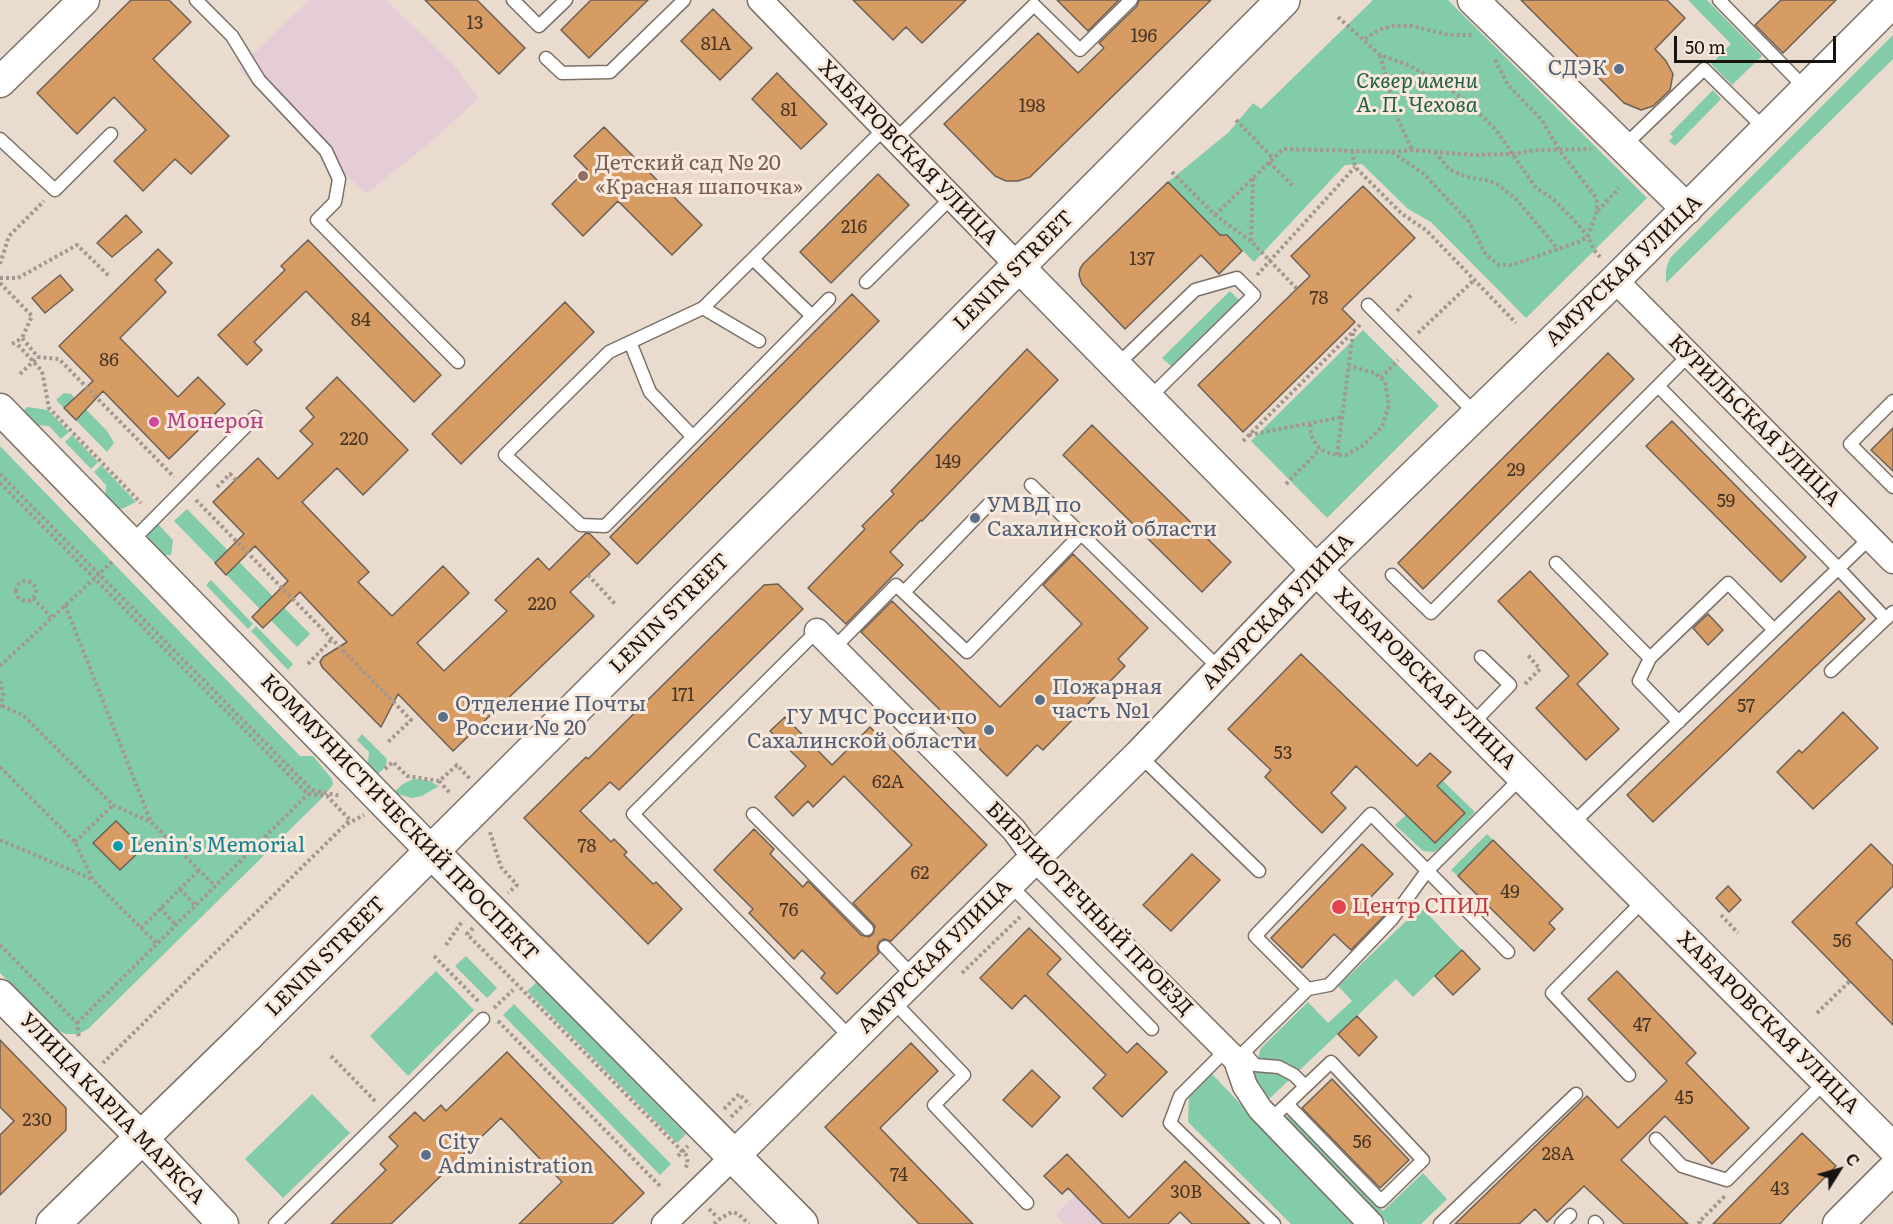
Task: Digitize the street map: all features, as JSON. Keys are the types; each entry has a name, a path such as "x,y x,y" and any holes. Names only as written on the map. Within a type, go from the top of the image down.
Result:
{"main road":[{"name":"LENIN STREET","path":"53,1224 432,852 1019,267 1283,0"},
{"name":"КОММУНИСТИЧЕСКИЙ ПРОСПЕКТ","path":"432,852 801,1224"}],"street":[{"path":"0,82 84,0"},
{"name":"ХАБАРОВСКАЯ УЛИЦА","path":"760,0 1148,399 1893,1148"},
{"path":"1473,0 1687,209"},
{"name":"АМУРСКАЯ УЛИЦА","path":"664,1224 1139,755 1317,569 1476,414 1608,269 1687,209 1893,2"},
{"name":"КУРИЛЬСКАЯ УЛИЦА","path":"1608,269 1689,355 1893,561"},
{"name":"КОММУНИСТИЧЕСКИЙ ПРОСПЕКТ","path":"0,409 122,552 432,852"},
{"name":"БИБЛИОТЕЧНЫЙ ПРОЕЗД","path":"826,639 1014,830 1035,859 1235,1054 1245,1086 1260,1109 1278,1112 1371,1224"},
{"name":"УЛИЦА КАРЛА МАРКСА","path":"0,995 142,1138 223,1224"},
{"path":"1838,1224 1893,1169"}],"lane":[{"path":"195,0 232,36 259,80 326,151 339,179 335,202 317,220 458,362"},
{"path":"513,0 539,26 566,0"},
{"path":"546,58 562,73 610,72 684,0"},
{"path":"829,299 605,525 581,525 505,455 609,352 703,308 1034,5 1080,50 1131,0"},
{"path":"1719,0 1806,89"},
{"path":"1623,147 1704,69 1766,130"},
{"path":"0,139 55,190 111,134"},
{"path":"866,282 951,198"},
{"path":"753,260 812,316"},
{"path":"1116,366 1195,290 1237,278 1254,295 1148,399"},
{"path":"1368,305 1476,414"},
{"path":"703,308 759,341"},
{"path":"630,342 650,392 693,436"},
{"path":"1392,574 1431,613 1689,355"},
{"path":"1658,386 1838,568 1889,616 1831,671"},
{"path":"1893,401 1850,444 1893,487"},
{"path":"122,552 255,417"},
{"path":"1030,485 1221,670"},
{"path":"904,592 990,502"},
{"path":"852,1039 633,814 826,639 896,585 967,652 1081,534"},
{"path":"1571,825 1870,538"},
{"path":"1556,563 1650,658"},
{"path":"1679,722 1639,681 1650,658 1728,583 1774,630"},
{"path":"1471,724 1510,685 1481,657"},
{"path":"1139,755 1259,871"},
{"path":"1274,1224 1170,1123 1180,1096 1235,1054 1308,989 1329,985 1392,919 1427,871 1522,777"},
{"path":"753,814 867,929"},
{"path":"1308,989 1255,936 1371,814 1508,952"},
{"path":"1009,884 1152,1029"},
{"path":"1629,1075 1552,993 1645,900"},
{"path":"885,947 914,978"},
{"path":"892,1000 964,1075 934,1105 1027,1203"},
{"path":"275,1224 486,1016"},
{"path":"1235,1054 1255,1065 1279,1067 1294,1075 1305,1086"},
{"path":"1331,1062 1423,1160 1381,1201 1278,1112 1331,1062"},
{"path":"1656,1139 1682,1166 1727,1180 1826,1081"},
{"path":"1440,1224 1576,1094"}],"path":[{"path":"1338,17 1365,39 1380,55 1408,65 1449,88 1471,105 1496,130 1536,188 1552,199 1588,236 1594,250 1608,269"},
{"path":"1365,39 1378,30 1393,26 1412,26 1449,35 1473,35 1481,39"},
{"path":"1392,152 1424,174 1469,222 1486,255 1499,265 1512,265 1581,241 1588,236 1597,211 1597,199 1560,151 1540,119 1508,85 1491,53"},
{"path":"1380,55 1397,117 1412,150"},
{"path":"1236,120 1294,187"},
{"path":"1215,215 1283,148 1392,152 1412,150 1475,155 1514,154 1535,150 1592,149"},
{"path":"1352,151 1355,167 1402,214 1426,230 1516,323"},
{"path":"1435,152 1449,169 1466,177 1497,184 1516,199 1558,249"},
{"path":"1246,287 1355,167"},
{"path":"1172,172 1215,215 1251,241 1297,289"},
{"path":"1251,241 1254,177"},
{"path":"1597,211 1619,188"},
{"path":"0,264 9,236 55,190"},
{"path":"1429,244 1435,239"},
{"path":"0,278 18,278 77,245 109,276"},
{"path":"1412,334 1420,333 1474,280"},
{"path":"0,283 32,316 22,338 12,344"},
{"path":"1397,318 1397,310 1412,294"},
{"path":"1492,310 1498,304"},
{"path":"1243,441 1362,323"},
{"path":"1337,456 1353,332"},
{"path":"22,338 38,357 59,359 173,477"},
{"path":"18,345 42,371 49,408 141,503"},
{"path":"20,374 38,357"},
{"path":"1381,378 1398,360"},
{"path":"1310,424 1313,440 1320,448 1337,456 1346,455 1362,446 1382,427 1388,412 1389,397 1385,382 1367,370 1349,366"},
{"path":"1249,435 1342,417"},
{"path":"1286,484 1320,448"},
{"path":"0,474 310,792"},
{"path":"217,487 230,474 236,480"},
{"path":"0,483 310,792 327,796 350,820 104,1063"},
{"path":"200,504 411,720 387,743"},
{"path":"0,666 122,552"},
{"path":"588,575 616,605"},
{"path":"25,580 31,581 37,592 33,598 28,601 21,600 16,589 19,583 25,580"},
{"path":"33,598 52,618"},
{"path":"65,605 152,822 215,886"},
{"path":"309,664 333,639"},
{"path":"0,681 3,694 1,708 23,715 112,805 152,822"},
{"path":"393,762 407,776 439,782 458,765"},
{"path":"0,767 75,842 93,880 157,944"},
{"path":"0,945 77,1023 310,792"},
{"path":"75,842 112,805"},
{"path":"344,826 365,815"},
{"path":"495,827 489,832 501,867 517,885"},
{"path":"0,840 93,880"},
{"path":"141,928 199,870"},
{"path":"180,889 195,905"},
{"path":"963,973 1031,906"},
{"path":"160,908 176,925"},
{"path":"1721,915 1738,933"},
{"path":"446,945 463,920"},
{"path":"467,934 686,1155 688,1163 683,1172"},
{"path":"434,956 486,1016 660,1186"},
{"path":"1817,1013 1850,981"},
{"path":"486,1016 513,990"},
{"path":"332,1056 387,1114"},
{"path":"724,1108 739,1094 750,1104"},
{"path":"1701,1224 1699,1222 1727,1193 1727,1180"},
{"path":"714,1224 732,1212 738,1214 749,1224"}],"shaded area":[{"path":"309,0 386,0 453,64 479,98 432,141 366,194 238,69"},
{"path":"1091,1178 1134,1224 1064,1224 1056,1215"}],"green space":[{"name":"Сквер имени А. П. Чехова","path":"1373,0 1448,0 1647,198 1526,318 1431,222 1408,209 1362,164 1345,165 1254,262 1227,235 1220,235 1168,182 1229,132 1253,103 1261,109"},
{"path":"1688,0 1707,0 1762,56 1732,85 1711,64 1731,44"},
{"path":"1893,35 1893,59 1666,283 1666,269 1670,258"},
{"path":"1713,90 1721,99 1675,146 1669,141 1673,137 1670,134"},
{"path":"1230,291 1239,300 1171,366 1162,358"},
{"path":"1363,330 1439,406 1327,518 1251,441"},
{"path":"64,393 71,394 107,431 114,443 107,452 56,400"},
{"path":"27,407 48,410 69,432 61,439 49,426 35,425 22,412"},
{"path":"72,435 98,462 91,469 65,442"},
{"path":"0,446 300,756 313,756 332,779 333,785 88,1029 78,1034 66,1034 57,1030 0,973"},
{"path":"101,465 136,502 122,509 117,508 105,498 106,485 94,472"},
{"path":"187,509 310,634 297,647 174,521"},
{"path":"158,524 173,540 171,555 159,555 147,538 150,531"},
{"path":"211,580 253,624 248,629 206,585"},
{"path":"256,626 293,664 288,670 251,631"},
{"path":"362,734 387,759 386,766 377,775 368,763 369,752 357,740"},
{"path":"413,779 427,780 439,786 422,796 412,798 393,793"},
{"path":"1443,781 1475,812 1440,848 1434,852 1423,851 1395,825 1406,815 1436,842 1465,813 1437,786"},
{"path":"1487,834 1493,840 1458,876 1451,870"},
{"path":"1421,907 1462,950 1413,997 1396,979 1268,1100 1251,1081 1261,1048 1308,1002 1328,1023 1352,1001 1338,986"},
{"path":"466,956 497,988 487,998 455,966"},
{"path":"436,971 474,1010 408,1076 370,1036"},
{"path":"537,982 686,1134 677,1143 527,991"},
{"path":"514,1004 671,1164 660,1175 503,1015"},
{"path":"1212,1074 1354,1224 1291,1224 1188,1122 1189,1097"},
{"path":"312,1094 350,1133 283,1198 245,1159"},
{"path":"1290,1114 1383,1211 1423,1173 1447,1199 1421,1224 1388,1224 1285,1118"}],"building":[{"path":"131,0 169,0 191,22 153,59 229,136 191,174 175,159 143,191 114,161 146,130 114,97 77,134 37,93"},
{"path":"425,0 477,0 525,48 499,74"},
{"path":"591,0 648,0 589,58 561,30"},
{"path":"853,0 966,0 922,43 906,27 893,40"},
{"path":"1057,0 1119,0 1088,31"},
{"path":"1139,0 1211,0 1030,177 1018,181 1006,181 995,176 944,124 1038,33 1078,73 1104,48 1099,43 1137,6"},
{"path":"1521,0 1667,0 1685,18 1655,49 1666,61 1673,74 1670,90 1653,106 1641,110 1624,103"},
{"path":"1781,0 1836,0 1783,53 1755,25"},
{"path":"713,9 752,48 720,80 681,41"},
{"path":"777,73 827,124 801,149 752,99"},
{"path":"604,127 702,225 672,255 618,201 583,236 552,204 587,169 574,156"},
{"path":"878,174 909,205 831,283 800,252"},
{"path":"1168,182 1220,235 1227,235 1242,251 1219,274 1201,255 1125,329 1082,284 1080,269"},
{"path":"1363,186 1415,238 1342,309 1355,322 1243,432 1198,385 1310,276 1291,256"},
{"path":"126,215 142,232 112,257 97,243"},
{"path":"308,240 441,375 414,402 306,291 254,342 262,350 247,365 218,335 285,270 281,266"},
{"path":"158,249 172,263 155,280 166,292 120,338 178,397 198,377 225,404 169,459 103,391 76,420 64,408 93,381 59,346"},
{"path":"60,275 73,290 45,313 32,298"},
{"path":"852,294 879,321 637,564 610,537"},
{"path":"565,302 594,332 461,464 432,434"},
{"path":"1027,349 1058,380 890,552 903,565 846,624 808,588 865,529 862,526 894,494 891,491"},
{"path":"1608,353 1634,379 1423,589 1398,563"},
{"path":"337,377 408,450 363,495 337,468 302,502 369,572 358,582 392,616 443,566 469,593 417,643 444,671 507,611 495,600 538,558 549,570 586,533 590,534 610,554 570,592 594,616 453,751 398,694 381,727 322,667 320,662 323,657 347,642 300,592 263,628 252,617 288,581 255,546 226,575 215,563 244,534 213,502 258,458 278,479 313,444 300,431 314,417 306,408"},
{"path":"1672,421 1806,557 1781,582 1646,446"},
{"path":"1092,425 1231,562 1202,592 1063,455"},
{"path":"1893,428 1893,471 1871,450"},
{"path":"1073,554 1148,628 1118,659 1125,666 1043,750 1037,745 1007,776 861,632 892,601 1000,707 1082,624 1043,585"},
{"path":"1530,571 1608,654 1577,684 1619,729 1586,760 1536,708 1569,676 1498,601"},
{"path":"778,584 803,609 619,790 610,782 580,811 611,842 614,839 627,852 624,855 653,884 656,882 682,909 648,944 524,818 586,757 588,759 764,585"},
{"path":"1839,591 1865,619 1653,822 1627,795"},
{"path":"1708,614 1723,630 1708,645 1693,628"},
{"path":"1301,654 1417,766 1430,753 1451,772 1437,786 1465,813 1435,843 1356,766 1331,793 1346,808 1322,833 1265,777 1271,770 1228,729"},
{"path":"1843,712 1878,748 1813,809 1777,772 1799,750 1802,753"},
{"path":"785,717 832,765 870,727 987,845 891,941 884,939 879,942 877,948 879,953 837,994 821,978 825,973 802,950 794,959 749,913 753,909 714,870 754,829 774,849 770,854 803,887 808,881 861,935 869,937 873,934 875,926 853,903 912,845 844,776 813,807 808,801 793,816 775,797 806,766 770,731"},
{"name":"Lenin's Memorial","path":"116,821 143,848 120,870 93,843"},
{"path":"1493,840 1563,909 1549,923 1555,929 1534,951 1458,876"},
{"name":"Центр СПИД","path":"1362,844 1393,874 1369,899 1385,915 1351,950 1334,934 1302,968 1271,938"},
{"path":"1871,844 1893,866 1893,886 1856,923 1893,961 1893,1025 1792,922"},
{"path":"1192,854 1220,880 1171,931 1143,905"},
{"path":"1728,886 1741,900 1729,912 1716,898"},
{"path":"1029,928 1061,959 1047,974 1127,1053 1137,1043 1167,1072 1122,1117 1093,1088 1106,1075 1025,995 1012,1009 980,978"},
{"path":"1462,950 1480,969 1453,995 1435,976"},
{"path":"1617,971 1696,1053 1686,1063 1749,1128 1712,1164 1665,1116 1621,1160 1688,1224 1624,1224 1584,1186 1547,1222 1535,1209 1519,1224 1455,1224 1587,1096 1618,1128 1667,1081 1588,999"},
{"path":"1357,1016 1377,1037 1359,1056 1338,1034"},
{"path":"0,1040 66,1108 66,1130 0,1195 0,1135 14,1121 0,1107"},
{"path":"911,1043 938,1071 880,1128 973,1224 919,1224 825,1127"},
{"path":"507,1052 644,1193 612,1224 519,1224 562,1182 501,1118 391,1224 331,1224 386,1170 380,1164 398,1146 389,1137 415,1112 424,1121 441,1105 446,1111"},
{"path":"1032,1070 1060,1097 1032,1127 1003,1100"},
{"path":"1332,1079 1409,1160 1380,1188 1302,1108"},
{"path":"1802,1133 1836,1166 1780,1224 1713,1224"},
{"path":"1067,1154 1129,1218 1185,1161 1250,1224 1192,1224 1180,1212 1168,1224 1103,1224 1068,1188 1062,1194 1044,1176"}],"place":[{"name":"СДЭК","path":"1619,69"},
{"name":"Детский сад № 20 «Красная шапочка»","path":"583,176"},
{"name":"Монерон","path":"154,422"},
{"name":"УМВД по Сахалинской области","path":"975,518"},
{"name":"Пожарная часть №1","path":"1040,700"},
{"name":"Отделение Почты России № 20","path":"443,717"},
{"name":"ГУ МЧС России по Сахалинской области","path":"989,730"},
{"name":"Lenin's Memorial","path":"118,846"},
{"name":"Центр СПИД","path":"1339,907"},
{"name":"City Administration","path":"426,1155"}]}
